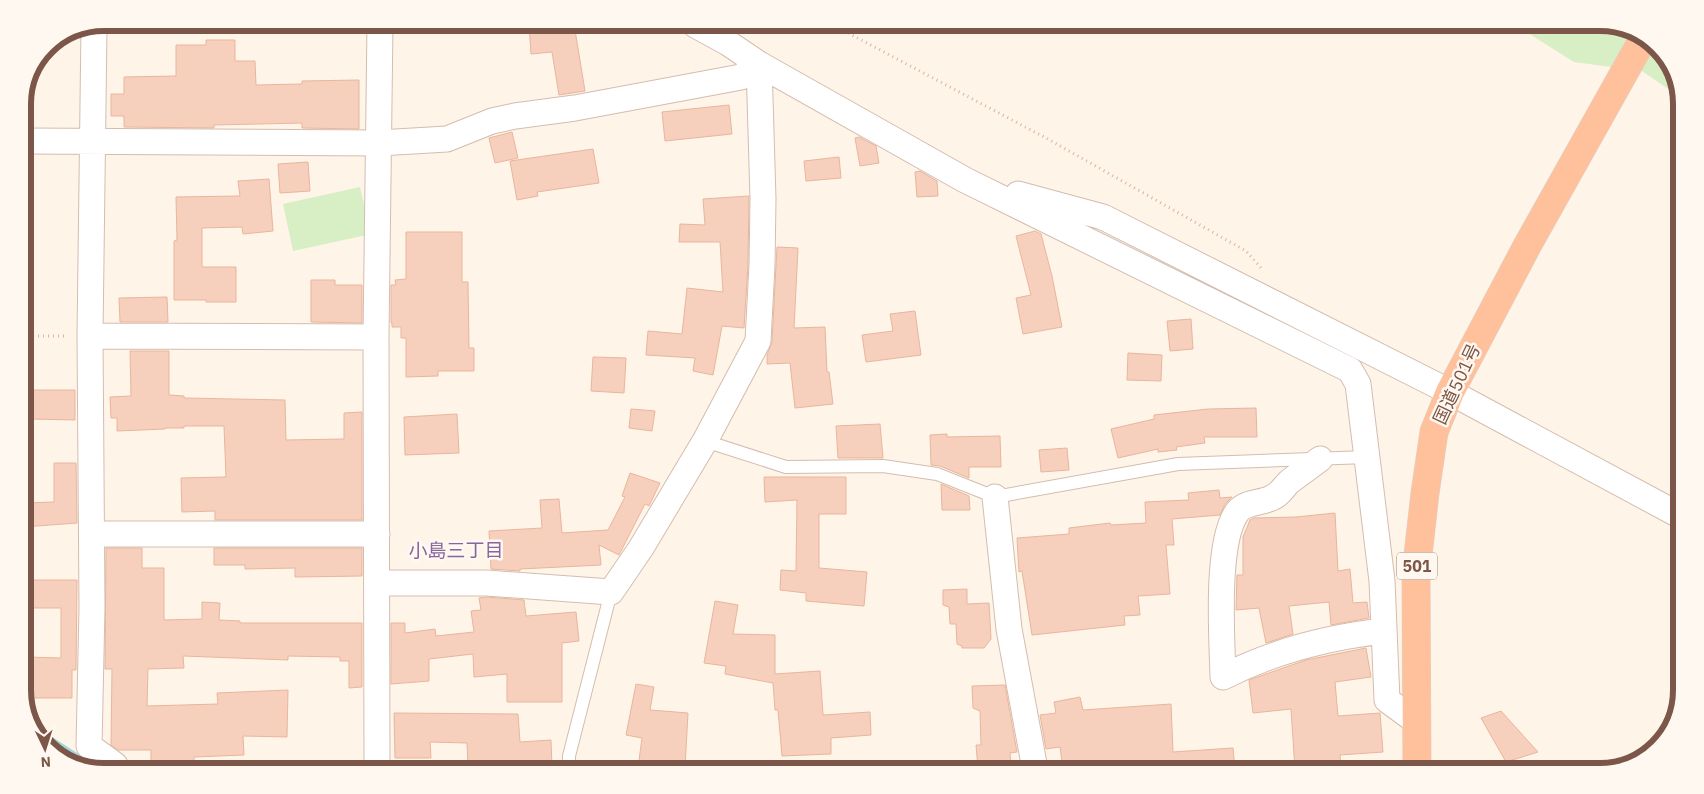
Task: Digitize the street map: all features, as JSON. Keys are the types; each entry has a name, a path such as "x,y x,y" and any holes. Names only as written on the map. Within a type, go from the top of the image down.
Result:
{"highway":[{"name":"国道501号","path":"1417,763 1417,564 1434,432 1456,380 1532,238 1641,44"}],"street":[{"path":"378,763 376,337 380,31"},
{"path":"706,31 759,64 965,180 1350,370 1358,384 1382,581 1387,700 1417,722"},
{"path":"94,32 90,336 92,534 89,746 113,763"},
{"path":"31,141 379,144 447,139 492,121 514,116 576,108 741,77 759,64"},
{"path":"377,583 487,583 611,592 641,548 705,441 758,341 763,199 759,64"},
{"path":"965,180 1103,217 1456,380 1673,512"},
{"path":"90,336 376,337"},
{"path":"1320,459 1289,483 1279,495 1251,503 1239,510 1231,524 1224,556 1222,589 1223,677 1283,651 1327,639 1384,630"},
{"path":"995,497 1009,629 1034,763"},
{"path":"92,534 377,534"}],"lane":[{"path":"705,441 786,467 883,466 938,474 995,497 1178,464 1367,457"},
{"path":"569,763 569,756 611,592"}],"path":[{"path":"844,31 1046,138 1246,251 1265,271"},
{"path":"31,336 90,336"}],"green space":[{"path":"1525,31 1600,31 1625,36 1653,55 1665,72 1671,91 1642,71 1574,62"},
{"path":"360,187 371,234 293,251 283,204"}],"water":[{"path":"1625,36 1644,46 1653,55"}],"building":[{"path":"529,31 575,31 585,91 559,95 552,52 531,54"},
{"path":"206,40 235,40 235,61 255,61 256,85 302,84 302,81 359,80 359,129 302,128 302,123 214,125 214,128 124,127 124,116 111,116 111,94 124,94 124,77 176,76 176,45 206,45"},
{"path":"729,105 732,134 665,141 662,112"},
{"path":"512,132 518,158 495,163 489,138"},
{"path":"859,137 876,146 879,163 860,166 855,138"},
{"path":"593,149 599,183 537,192 538,196 517,200 510,161"},
{"path":"839,157 841,178 806,181 804,161"},
{"path":"308,162 310,191 280,193 278,164"},
{"path":"920,171 937,181 938,196 917,197 915,172"},
{"path":"269,179 273,231 243,234 242,227 202,228 202,267 236,267 236,302 174,300 174,241 177,240 176,197 240,196 238,181"},
{"path":"749,196 748,265 744,328 722,326 713,375 693,371 695,358 646,355 648,331 682,334 687,288 723,292 720,242 679,242 680,224 705,225 703,199"},
{"path":"1035,231 1041,234 1062,327 1023,334 1016,298 1031,295 1016,236"},
{"path":"406,232 462,232 462,282 468,282 469,348 474,348 474,371 438,371 438,376 406,377 406,338 401,338 401,327 392,327 391,285 396,285 395,280 406,279"},
{"path":"777,247 798,248 794,328 825,327 827,372 829,372 833,404 795,408 790,363 767,364 767,355 772,342"},
{"path":"311,280 335,280 335,285 362,285 362,323 311,322"},
{"path":"167,297 168,322 120,322 119,298"},
{"path":"915,311 921,355 866,362 862,335 893,331 890,314"},
{"path":"1191,319 1193,349 1170,351 1167,321"},
{"path":"130,351 169,351 169,395 184,396 184,398 285,400 286,440 344,439 344,413 362,412 362,520 215,520 215,511 182,512 181,478 226,477 224,426 184,426 184,428 117,431 117,418 111,418 110,397 131,396"},
{"path":"1128,353 1162,355 1161,381 1127,380"},
{"path":"593,357 626,358 624,393 591,391"},
{"path":"31,390 75,390 75,420 31,419"},
{"path":"1256,408 1257,437 1204,437 1205,443 1176,447 1177,450 1158,452 1158,449 1118,458 1111,429 1154,419 1154,415 1208,409"},
{"path":"631,409 655,411 652,431 629,428"},
{"path":"457,414 459,453 405,455 404,417"},
{"path":"880,424 883,458 838,458 836,426"},
{"path":"947,434 947,437 1000,436 1001,467 969,467 969,478 940,466 931,465 930,435"},
{"path":"1067,448 1069,470 1041,472 1039,450"},
{"path":"54,463 76,463 77,523 31,526 31,503 54,502"},
{"path":"630,473 660,483 649,506 645,504 619,555 599,545 601,565 520,569 520,571 491,569 489,531 542,528 540,500 559,499 562,533 608,530 625,497 622,496"},
{"path":"764,477 846,477 846,514 819,514 819,568 867,572 864,606 806,601 806,593 780,590 781,570 796,571 797,500 765,502"},
{"path":"941,484 969,496 970,510 942,510"},
{"path":"1219,490 1220,498 1232,497 1225,504 1220,515 1172,519 1174,545 1166,545 1170,594 1138,596 1140,615 1124,616 1125,625 1032,635 1022,571 1019,572 1017,538 1069,534 1069,528 1110,523 1111,525 1146,523 1145,502 1189,500 1188,493"},
{"path":"1335,513 1338,571 1350,569 1353,603 1367,602 1369,618 1331,625 1329,602 1289,606 1293,634 1266,643 1259,608 1236,610 1237,575 1243,575 1243,537 1250,520 1254,518 1296,517"},
{"path":"106,548 142,548 142,568 164,568 164,620 202,619 202,602 220,603 219,620 240,621 240,623 362,623 362,687 349,688 349,661 340,661 340,657 288,656 288,660 183,656 184,668 148,669 147,706 218,704 217,693 288,690 287,737 243,736 244,755 194,757 194,763 151,763 151,750 118,750 111,745 112,669 105,669"},
{"path":"214,548 362,548 362,576 295,577 295,568 245,569 245,565 214,565"},
{"path":"31,580 77,580 76,670 72,670 72,698 32,698 31,657 61,658 61,608 31,608"},
{"path":"967,589 967,604 989,603 991,639 984,648 962,648 962,646 957,644 956,624 950,624 949,607 943,605 943,590"},
{"path":"479,598 524,600 526,616 576,612 579,641 562,643 562,702 507,702 507,674 474,677 473,654 429,659 429,681 391,684 391,623 405,623 405,633 435,629 436,636 474,632 471,611 481,610"},
{"path":"715,601 738,605 733,634 775,635 775,674 820,671 823,715 870,712 871,735 831,738 831,754 782,756 778,710 775,710 773,683 725,674 726,666 704,663"},
{"path":"1366,648 1371,677 1335,682 1338,716 1380,713 1383,752 1340,755 1341,763 1295,763 1291,709 1253,713 1249,680 1306,660"},
{"path":"636,684 654,687 650,710 688,713 685,763 639,763 642,738 626,735"},
{"path":"1005,685 1017,752 1010,753 1011,763 978,763 976,745 981,745 980,711 973,708 972,686"},
{"path":"1080,697 1083,710 1171,704 1173,752 1233,748 1234,763 1062,763 1060,747 1046,749 1040,715 1056,713 1054,702"},
{"path":"1501,711 1538,752 1506,762 1481,718"},
{"path":"394,713 518,714 520,742 551,740 552,763 468,763 467,743 430,742 431,758 395,758"}],"waterway":[{"path":"70,753 77,757"}],"district":[{"name":"小島三丁目","path":"456,550"}]}
